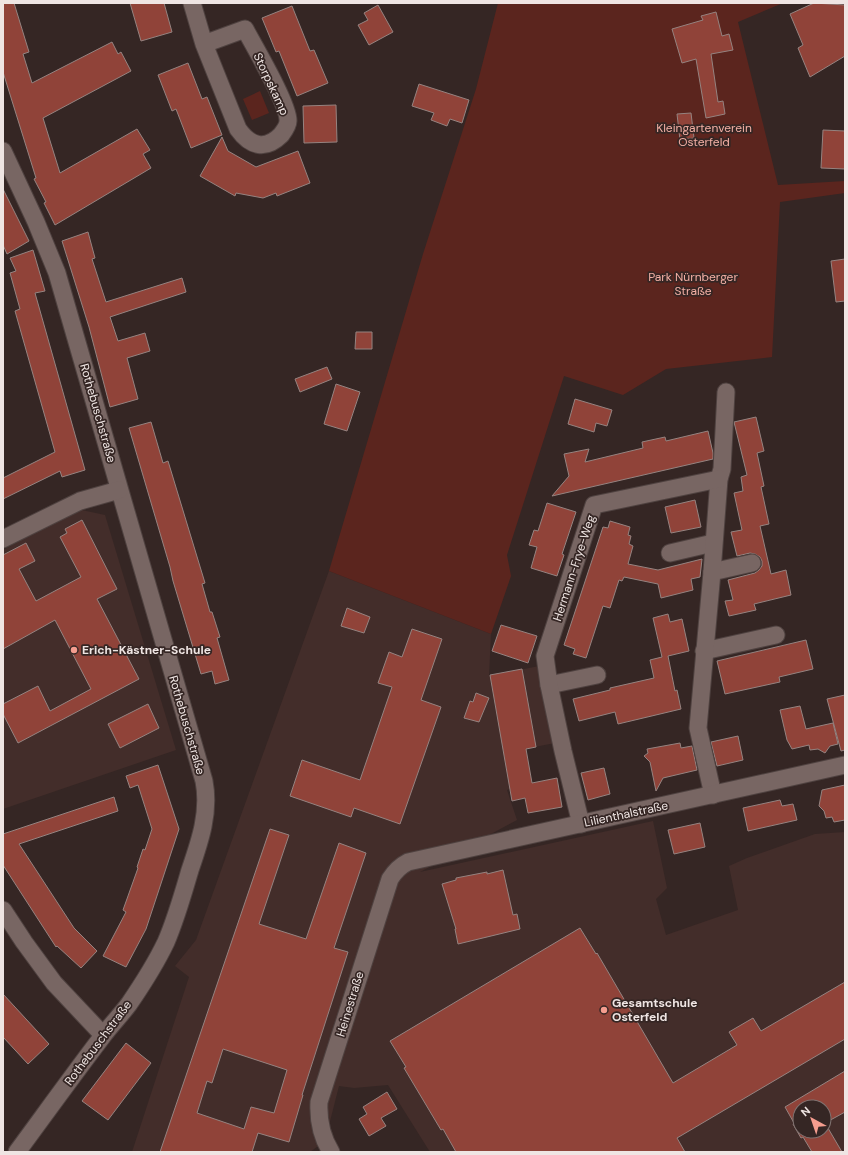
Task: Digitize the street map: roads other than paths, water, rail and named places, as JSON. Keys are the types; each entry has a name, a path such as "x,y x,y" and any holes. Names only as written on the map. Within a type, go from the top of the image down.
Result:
{"street":[{"name":"Storpskamp","path":"192,3 204,44 238,129 244,138 254,144 262,145 271,143 285,130 288,122 279,93 245,29 204,44"},
{"name":"Rothebuschstraße","path":"3,151 36,222 57,273 206,791 206,806 199,843 166,941 148,974 128,1005 17,1152"},
{"path":"713,795 698,728 712,572 718,478 722,469 726,392"},
{"name":"Hermann-Frye-Weg","path":"581,824 563,751 549,685 545,656 594,505 718,478"},
{"path":"3,539 80,501 119,490"},
{"path":"670,553 713,543"},
{"path":"712,572 752,563"},
{"path":"704,650 776,635"},
{"path":"549,685 597,675"},
{"name":"Lilienthalstraße","path":"408,862 845,765"},
{"name":"Heinestraße","path":"331,1152 321,1132 319,1122 319,1102 390,879 397,869 408,862"},
{"path":"3,910 34,958 54,983 104,1035"}],"place":[{"name":"Erich-Kästner-Schule","path":"74,650"},
{"name":"Gesamtschule Osterfeld","path":"604,1010"}],"park label":[{"name":"Kleingartenverein Osterfeld","path":"704,135"},
{"name":"Park Nürnberger Straße","path":"693,284"}]}
